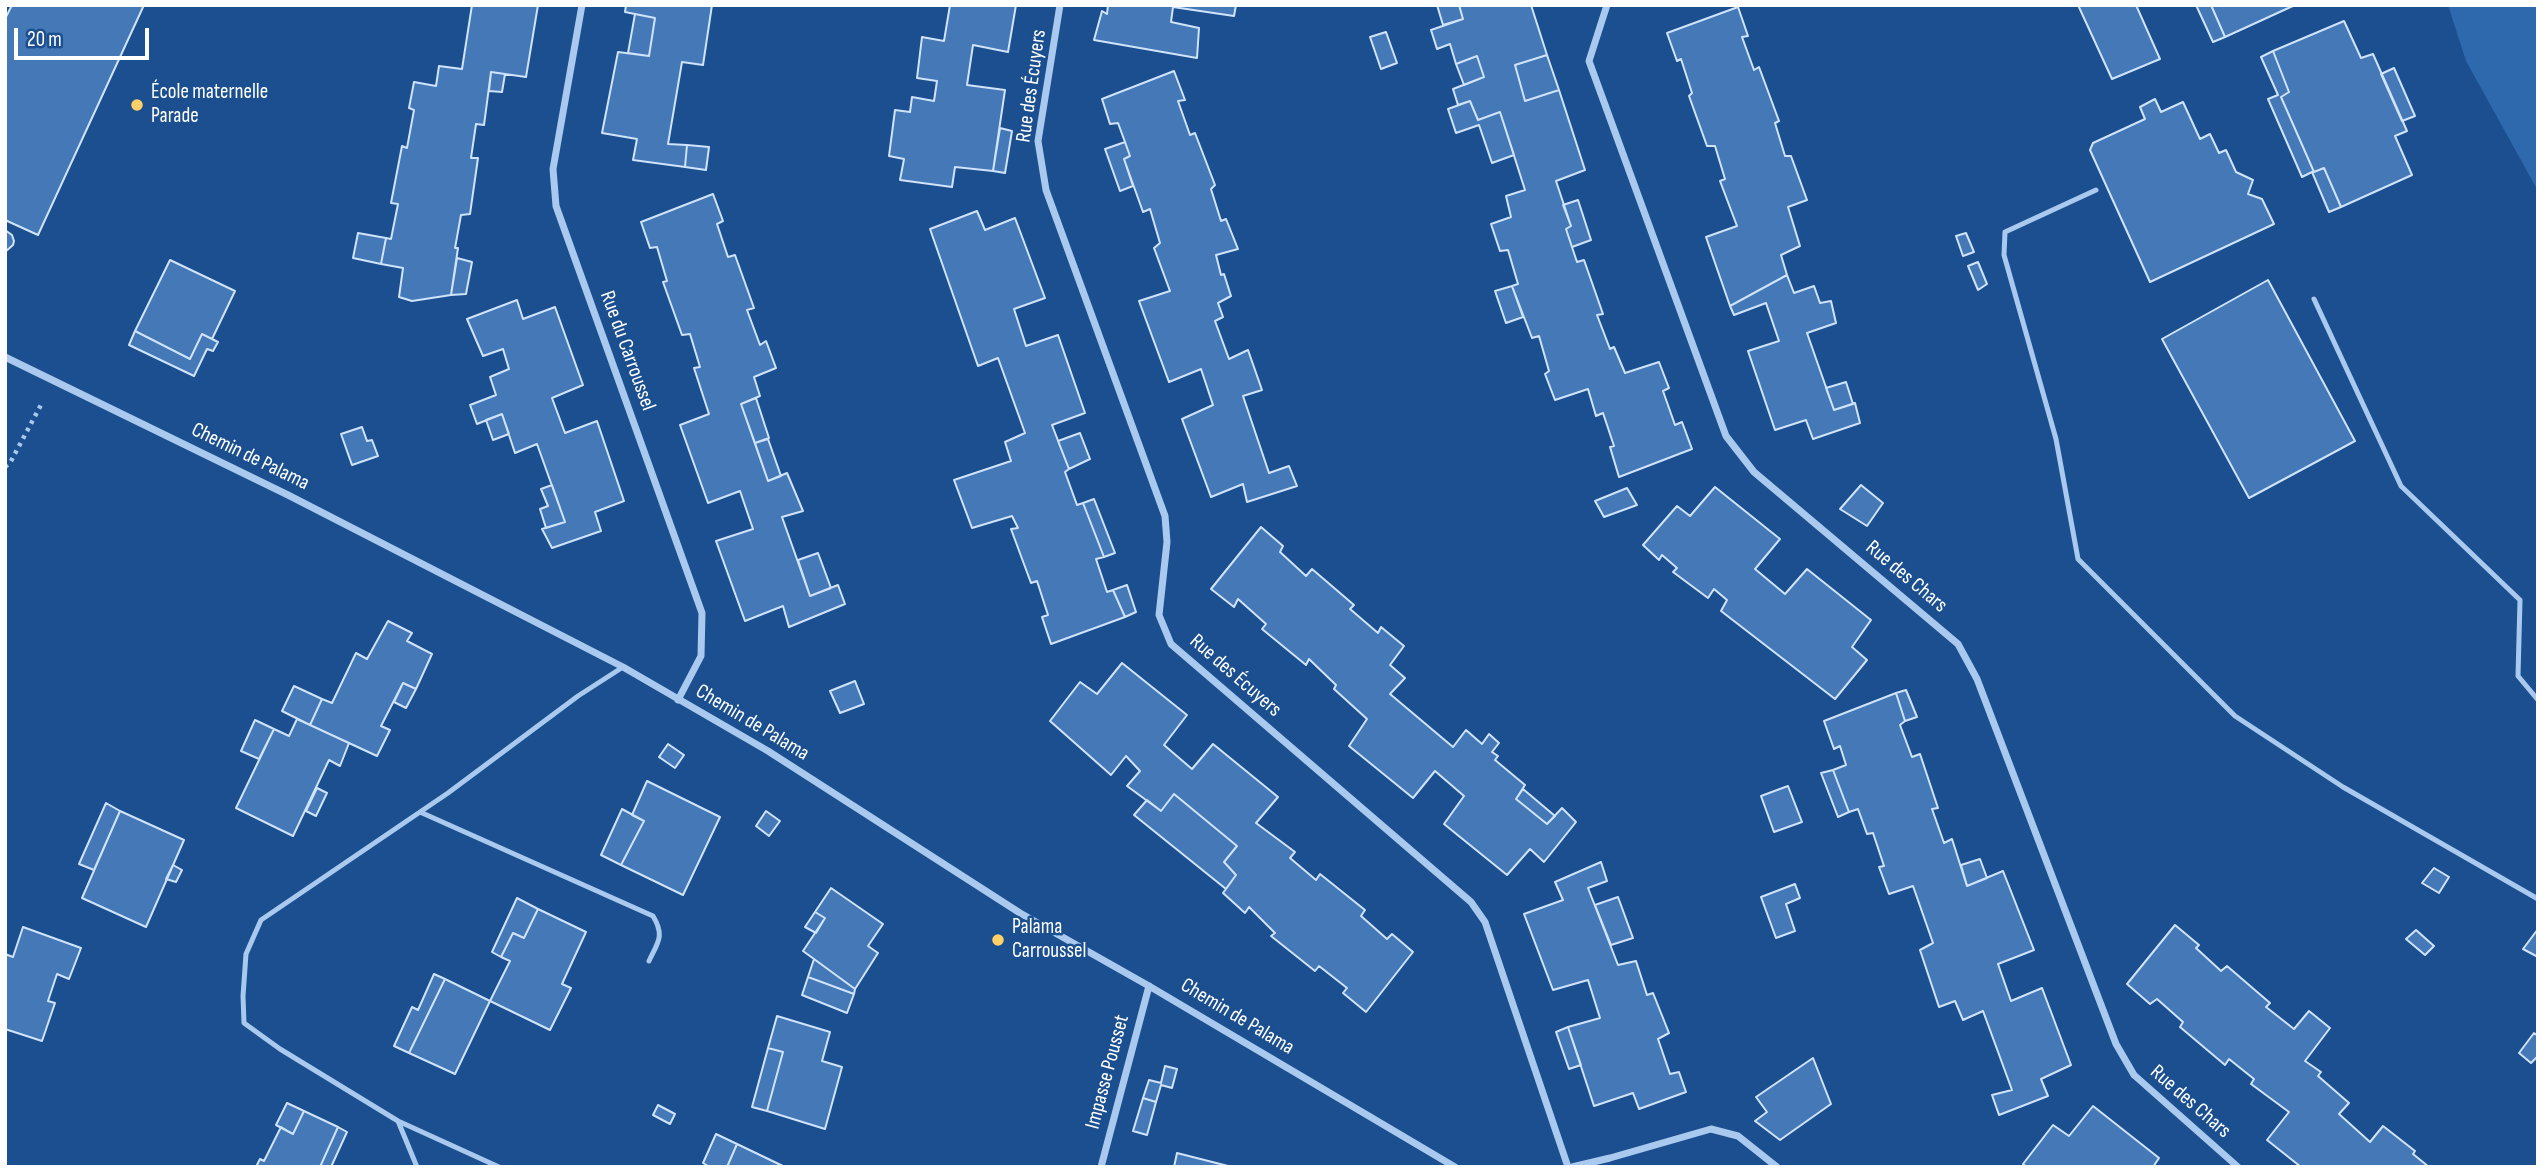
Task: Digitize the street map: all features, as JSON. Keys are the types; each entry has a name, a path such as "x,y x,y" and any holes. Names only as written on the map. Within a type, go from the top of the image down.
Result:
{"street":[{"name":"Rue du Carroussel","path":"582,5 553,169 556,206 702,613 701,656 678,700"},
{"name":"Rue des Écuyers","path":"1060,5 1038,141 1046,190 1165,516 1167,542 1159,615 1171,644 1472,902 1485,922 1570,1167"},
{"name":"Rue des Chars","path":"1607,5 1588,61 1726,436 1754,472 1958,644 1977,679 2116,1044 2134,1075 2238,1167"},
{"name":"Chemin de Palama","path":"5,357 288,495 623,667 768,751 1020,913 1455,1167"},
{"name":"Impasse Pousset","path":"1101,1167 1149,986"},
{"path":"1570,1167 1711,1129 1738,1136 1777,1167"}],"lane":[{"path":"2096,190 2006,232 2004,255 2056,439 2078,559 2235,716 2343,787 2538,898"},
{"path":"2314,299 2401,486 2520,600 2518,676 2538,700"},
{"path":"499,1167 398,1121 280,1049 244,1023 246,954 261,919 420,813 578,695 623,667"},
{"path":"420,813 653,916 660,928 660,940 649,961"},
{"path":"398,1121 416,1167"}],"path":[{"path":"5,467 10,463 54,381"}],"shaded area":[{"path":"2448,5 2538,5 2538,191 2466,61"}],"building":[{"path":"12,5 144,5 38,235 5,220 5,19"},
{"path":"472,5 538,5 526,77 491,72 484,125 476,124 471,158 478,158 470,214 461,215 451,295 412,301 399,297 403,268 381,264 386,238 391,239 398,204 391,203 402,146 407,148 414,110 409,108 414,82 436,86 439,66 462,69"},
{"path":"626,5 712,5 703,65 682,62 668,144 687,145 685,167 633,160 637,139 602,133 618,52 649,56 655,18 625,12"},
{"path":"950,5 1016,5 1008,52 973,45 967,85 1005,90 993,171 955,167 952,187 900,180 904,159 889,156 895,110 910,112 912,97 934,101 937,81 917,78 922,37 944,41"},
{"path":"1108,5 1236,5 1234,16 1173,7 1171,22 1199,28 1197,58 1094,40 1102,11 1107,14"},
{"path":"1437,5 1459,5 1463,19 1443,25"},
{"path":"1459,5 1531,5 1547,55 1515,65 1525,101 1559,90 1585,170 1556,181 1571,226 1566,229 1577,262 1584,260 1603,314 1597,315 1610,349 1614,347 1625,373 1659,362 1669,388 1663,391 1675,425 1682,422 1692,449 1619,477 1610,447 1614,446 1603,413 1596,416 1588,389 1555,400 1545,374 1549,371 1539,336 1532,338 1512,286 1518,284 1508,250 1500,251 1491,224 1511,217 1506,196 1525,190 1500,112 1478,120 1470,101 1458,105 1453,89 1484,77 1477,56 1456,64 1450,44 1437,49 1431,30 1463,19"},
{"path":"2078,5 2136,5 2160,59 2112,79"},
{"path":"2196,5 2211,5 2225,37 2213,42"},
{"path":"2211,5 2295,5 2225,37"},
{"path":"1738,7 1748,36 1742,37 1754,70 1759,67 1779,121 1775,123 1785,156 1791,156 1807,200 1788,207 1800,246 1781,255 1787,275 1730,306 1706,237 1737,226 1720,181 1725,179 1715,146 1707,146 1689,96 1692,93 1681,59 1677,61 1667,33"},
{"path":"635,14 655,18 649,56 628,53"},
{"path":"2344,21 2361,58 2373,54 2407,131 2395,136 2412,175 2341,207 2324,168 2314,172 2281,97 2289,92 2273,51"},
{"path":"1386,32 1397,63 1381,69 1370,37"},
{"path":"2273,51 2289,92 2281,97 2314,172 2324,168 2341,207 2329,212 2312,172 2302,177 2268,99 2278,95 2261,57"},
{"path":"1547,55 1559,90 1525,101 1515,65"},
{"path":"1477,56 1484,77 1464,85 1456,64"},
{"path":"2394,68 2415,116 2402,121 2381,74"},
{"path":"1174,71 1185,100 1178,101 1190,135 1195,133 1215,185 1211,189 1221,221 1226,219 1238,249 1216,255 1221,275 1224,274 1231,296 1218,303 1223,317 1215,321 1229,359 1248,350 1262,390 1243,396 1269,473 1289,466 1297,486 1247,502 1243,484 1211,497 1182,419 1213,405 1201,369 1169,382 1139,301 1170,291 1154,248 1160,243 1150,209 1143,212 1124,159 1130,156 1125,142 1118,123 1110,124 1102,99"},
{"path":"491,72 505,74 502,92 489,91"},
{"path":"2155,99 2161,112 2183,102 2200,139 2210,134 2219,153 2226,150 2236,172 2253,180 2248,194 2262,199 2274,224 2150,282 2090,150 2093,143 2145,119 2140,107"},
{"path":"1470,101 1478,120 1500,112 1514,155 1492,163 1479,125 1456,133 1448,109"},
{"path":"1000,128 1012,131 1005,173 993,171"},
{"path":"1125,142 1130,156 1124,159 1133,186 1120,191 1105,149"},
{"path":"687,145 709,147 706,170 685,167"},
{"path":"713,194 723,221 717,224 728,257 735,255 754,308 747,310 760,345 766,341 776,368 754,377 760,396 741,404 768,481 787,473 803,511 782,517 810,596 838,585 845,604 789,627 783,606 745,621 716,541 753,529 740,491 708,503 680,425 709,414 694,368 700,367 690,334 682,335 663,282 667,281 657,247 650,248 641,222"},
{"path":"1578,200 1591,240 1572,247 1566,229 1571,226 1563,205"},
{"path":"977,211 985,230 1015,218 1045,298 1014,309 1026,346 1058,335 1085,413 1052,425 1069,469 1065,472 1077,505 1083,503 1104,557 1096,559 1107,592 1113,590 1125,617 1051,644 1042,617 1048,615 1037,581 1031,583 1011,529 1018,528 1012,516 972,528 954,480 1011,461 1005,442 1025,433 998,358 978,366 930,229"},
{"path":"5,230 12,235 14,241 5,252"},
{"path":"358,233 386,238 381,264 353,258"},
{"path":"1966,233 1974,252 1963,256 1956,236"},
{"path":"457,258 472,262 466,294 451,295"},
{"path":"170,260 235,291 212,339 202,334 190,359 135,331"},
{"path":"1978,262 1987,284 1978,290 1968,266"},
{"path":"1787,275 1794,293 1814,286 1820,303 1831,301 1836,323 1807,333 1834,410 1855,403 1860,423 1813,439 1806,420 1775,430 1748,351 1779,341 1766,303 1734,315 1730,306"},
{"path":"2268,280 2355,441 2249,498 2162,339"},
{"path":"1512,286 1523,317 1506,323 1495,291"},
{"path":"517,300 523,319 555,307 583,385 552,398 565,433 597,421 624,501 595,512 601,531 552,548 542,529 565,522 537,444 515,453 502,414 477,424 470,405 496,395 490,377 509,369 503,349 483,356 467,319"},
{"path":"135,331 190,359 202,334 218,342 213,351 207,349 194,376 129,345"},
{"path":"1846,382 1853,404 1834,410 1826,388"},
{"path":"756,398 769,438 755,443 741,404"},
{"path":"502,414 509,434 493,440 486,420"},
{"path":"362,427 367,441 372,440 378,456 352,465 341,434"},
{"path":"1080,433 1090,459 1069,469 1058,441"},
{"path":"768,439 781,476 768,481 755,443"},
{"path":"552,485 565,522 546,528 540,509 548,506 541,489"},
{"path":"1861,485 1883,503 1867,526 1840,509"},
{"path":"1715,487 1780,539 1755,569 1785,594 1807,569 1871,620 1852,647 1867,660 1835,699 1721,611 1727,600 1714,589 1708,598 1673,572 1677,568 1662,555 1659,560 1643,545 1677,506 1690,516"},
{"path":"1627,488 1637,505 1604,517 1595,501"},
{"path":"1094,499 1115,553 1104,557 1083,503"},
{"path":"1261,527 1283,546 1280,552 1306,576 1312,569 1354,605 1350,609 1378,633 1381,627 1404,646 1390,665 1405,678 1390,694 1453,747 1466,730 1482,744 1489,734 1499,743 1492,752 1498,756 1495,760 1525,785 1516,799 1547,824 1562,808 1576,822 1544,862 1530,849 1507,875 1444,824 1464,796 1435,771 1413,798 1349,746 1367,719 1334,689 1336,685 1309,659 1306,665 1262,629 1266,624 1238,599 1234,607 1211,589"},
{"path":"818,553 831,588 810,596 798,560"},
{"path":"1127,585 1136,612 1125,617 1113,590"},
{"path":"388,621 412,633 407,641 432,654 416,689 403,683 381,726 390,730 377,756 310,725 322,699 332,703 356,653 367,659"},
{"path":"1122,663 1187,715 1164,745 1192,769 1213,744 1278,797 1256,823 1295,852 1290,858 1316,880 1320,874 1365,910 1361,916 1387,939 1392,934 1413,952 1366,1012 1343,993 1347,988 1319,966 1315,971 1271,936 1275,933 1249,907 1245,913 1223,893 1236,875 1224,862 1237,846 1174,794 1161,811 1127,786 1140,771 1126,756 1111,775 1050,721 1080,682 1097,694"},
{"path":"855,681 864,704 840,713 830,691"},
{"path":"403,683 416,689 406,708 394,702"},
{"path":"294,686 322,699 310,725 282,711"},
{"path":"1906,690 1917,717 1905,721 1896,693"},
{"path":"1896,693 1905,721 1900,725 1912,757 1920,754 1938,808 1932,809 1944,843 1952,839 1967,886 2003,871 2034,950 1998,964 2011,1001 2042,988 2071,1065 2041,1079 2048,1096 1999,1115 1992,1095 2012,1090 1983,1011 1963,1020 1955,1001 1939,1007 1920,950 1933,943 1913,886 1889,894 1879,867 1884,866 1873,833 1867,834 1858,809 1849,812 1833,770 1846,765 1840,746 1834,749 1824,721"},
{"path":"297,719 349,743 340,766 329,760 293,836 236,808 274,729 289,736"},
{"path":"255,720 274,729 259,759 241,751"},
{"path":"668,744 684,755 675,768 659,757"},
{"path":"1833,770 1849,812 1838,817 1821,773"},
{"path":"647,781 720,817 683,895 621,865 644,821 632,815"},
{"path":"1788,786 1802,822 1774,832 1761,796"},
{"path":"317,788 327,793 316,816 306,811"},
{"path":"1523,789 1555,816 1547,824 1516,799"},
{"path":"1174,794 1237,846 1224,862 1236,875 1226,889 1134,815 1147,800 1161,811"},
{"path":"106,803 120,811 94,870 79,864"},
{"path":"622,809 644,821 621,865 601,855"},
{"path":"120,811 184,840 146,927 82,898"},
{"path":"766,811 780,821 769,836 756,826"},
{"path":"1980,859 1987,878 1967,886 1961,865"},
{"path":"1601,862 1607,881 1588,888 1618,965 1636,961 1647,995 1653,993 1669,1033 1658,1039 1670,1074 1679,1072 1686,1092 1639,1109 1633,1093 1594,1106 1568,1027 1600,1018 1588,980 1553,990 1524,914 1563,900 1555,882"},
{"path":"173,865 182,870 176,882 166,879"},
{"path":"2434,868 2449,877 2439,893 2422,883"},
{"path":"1795,884 1800,898 1786,904 1795,931 1776,938 1761,897"},
{"path":"831,888 883,924 868,946 878,953 855,989 803,951 825,918 815,912"},
{"path":"1618,897 1633,938 1611,945 1595,905"},
{"path":"517,898 538,909 524,938 513,933 501,957 492,952"},
{"path":"538,909 586,932 562,984 571,988 550,1030 490,1001 510,961 501,957 513,933 524,938"},
{"path":"815,912 825,918 816,933 805,927"},
{"path":"2175,925 2199,945 2196,948 2221,971 2227,966 2270,1003 2266,1007 2294,1029 2309,1011 2330,1028 2305,1061 2321,1072 2318,1076 2349,1103 2339,1114 2370,1142 2383,1126 2415,1151 2413,1154 2429,1167 2301,1167 2267,1140 2289,1112 2251,1084 2254,1079 2229,1059 2225,1065 2180,1027 2183,1022 2157,999 2150,1004 2127,984"},
{"path":"23,927 81,948 69,979 57,974 48,1001 55,1003 42,1041 5,1029 5,954 13,957"},
{"path":"2538,929 2538,957 2523,949"},
{"path":"2416,930 2434,946 2425,955 2406,939"},
{"path":"814,959 855,989 854,994 808,977"},
{"path":"434,974 445,979 409,1053 394,1046 412,1007 418,1010"},
{"path":"808,977 854,994 847,1013 802,995"},
{"path":"445,979 490,1001 455,1074 409,1053"},
{"path":"777,1016 830,1032 822,1061 842,1067 825,1129 767,1111 783,1052 768,1048"},
{"path":"1568,1027 1581,1065 1569,1069 1556,1032"},
{"path":"2534,1033 2538,1036 2538,1056 2531,1063 2519,1053"},
{"path":"768,1048 783,1052 767,1111 752,1107"},
{"path":"1813,1058 1831,1104 1780,1140 1755,1121 1767,1112 1756,1097"},
{"path":"1165,1066 1177,1069 1172,1088 1161,1085 1156,1102 1143,1098 1149,1080 1161,1083"},
{"path":"1143,1098 1156,1102 1147,1135 1133,1131"},
{"path":"287,1103 304,1111 293,1134 276,1125"},
{"path":"658,1105 675,1114 670,1124 653,1115"},
{"path":"2093,1106 2159,1158 2153,1167 2026,1167 2023,1164 2053,1125 2069,1136"},
{"path":"304,1111 338,1127 320,1167 256,1167 260,1159 264,1161 281,1127 293,1134"},
{"path":"338,1127 347,1132 331,1167 320,1167"},
{"path":"716,1134 737,1144 727,1167 710,1167 703,1163"},
{"path":"737,1144 785,1167 727,1167"},
{"path":"1177,1153 1228,1166 1228,1167 1174,1167"}],"place":[{"name":"École maternelle Parade","path":"137,105"},
{"name":"Palama Carroussel","path":"998,940"}]}
